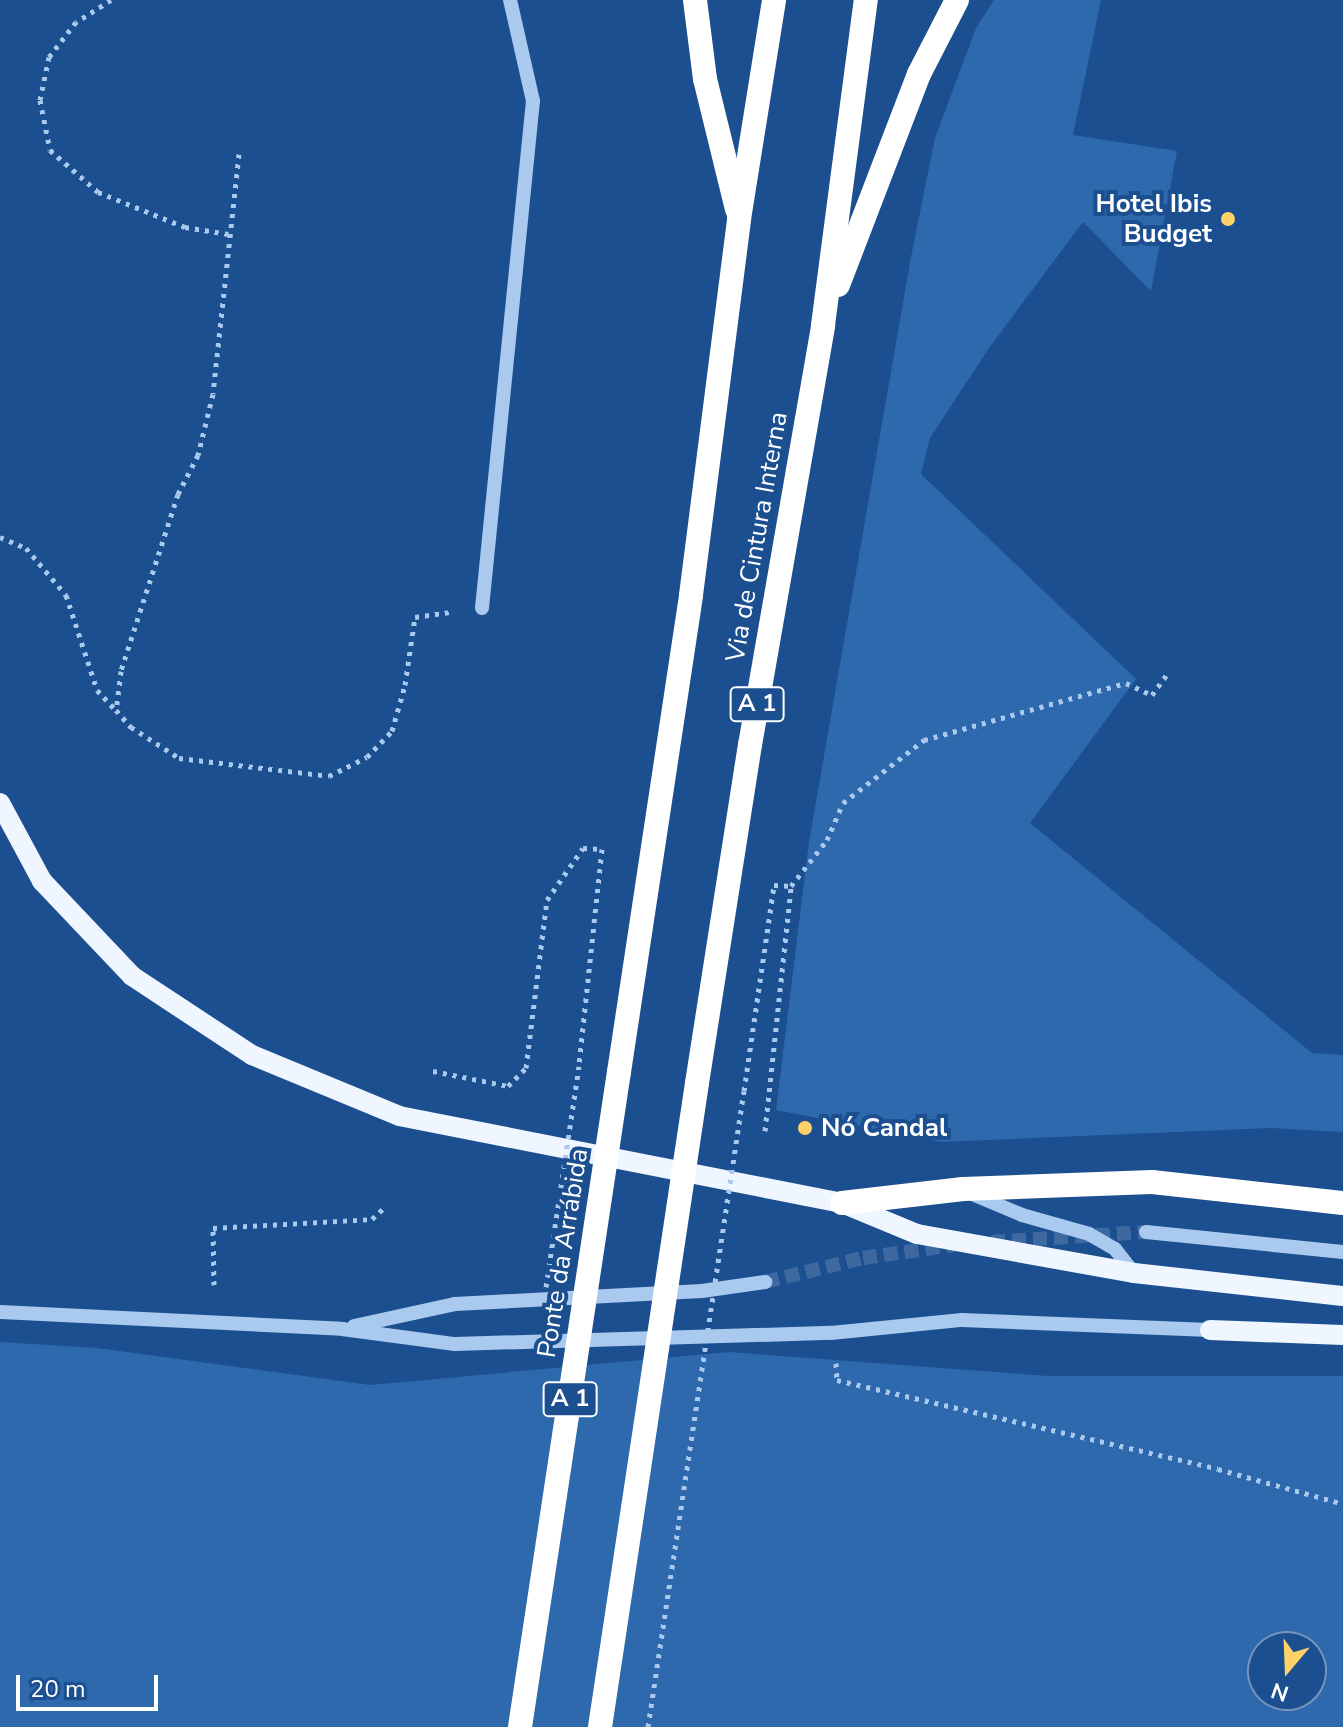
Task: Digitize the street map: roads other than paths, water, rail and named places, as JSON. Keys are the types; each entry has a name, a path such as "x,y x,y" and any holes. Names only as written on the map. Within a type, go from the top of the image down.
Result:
{"highway":[{"path":"695,0 705,79 739,219"},
{"name":"Via de Cintura Interna","path":"619,1072 691,595 739,219 774,0"},
{"name":"Via de Cintura Interna","path":"600,1727 750,745 823,325 866,0"},
{"path":"823,325 919,74 957,0"},
{"name":"Ponte da Arrábida","path":"520,1727 619,1072"},
{"path":"842,1203 963,1189 1152,1182 1343,1203"}],"main road":[{"path":"0,803 42,881 132,976 252,1055 399,1116 842,1203 917,1234 1134,1273 1343,1296"},
{"path":"1210,1330 1343,1335"}],"street":[{"path":"482,608 533,101 510,0"},
{"path":"963,1189 1022,1215 1089,1234 1115,1249 1134,1273"},
{"path":"1146,1232 1343,1252"},
{"path":"342,1329 455,1304 702,1291 765,1282"},
{"path":"0,1312 342,1329 455,1344 831,1333 962,1320 1210,1330"}],"tunnel":[{"path":"991,1242 1146,1232"},
{"path":"765,1282 863,1258 954,1245"}],"place":[{"name":"Hotel Ibis Budget","path":"1228,219"},
{"name":"Nó Candal","path":"805,1128"}]}
